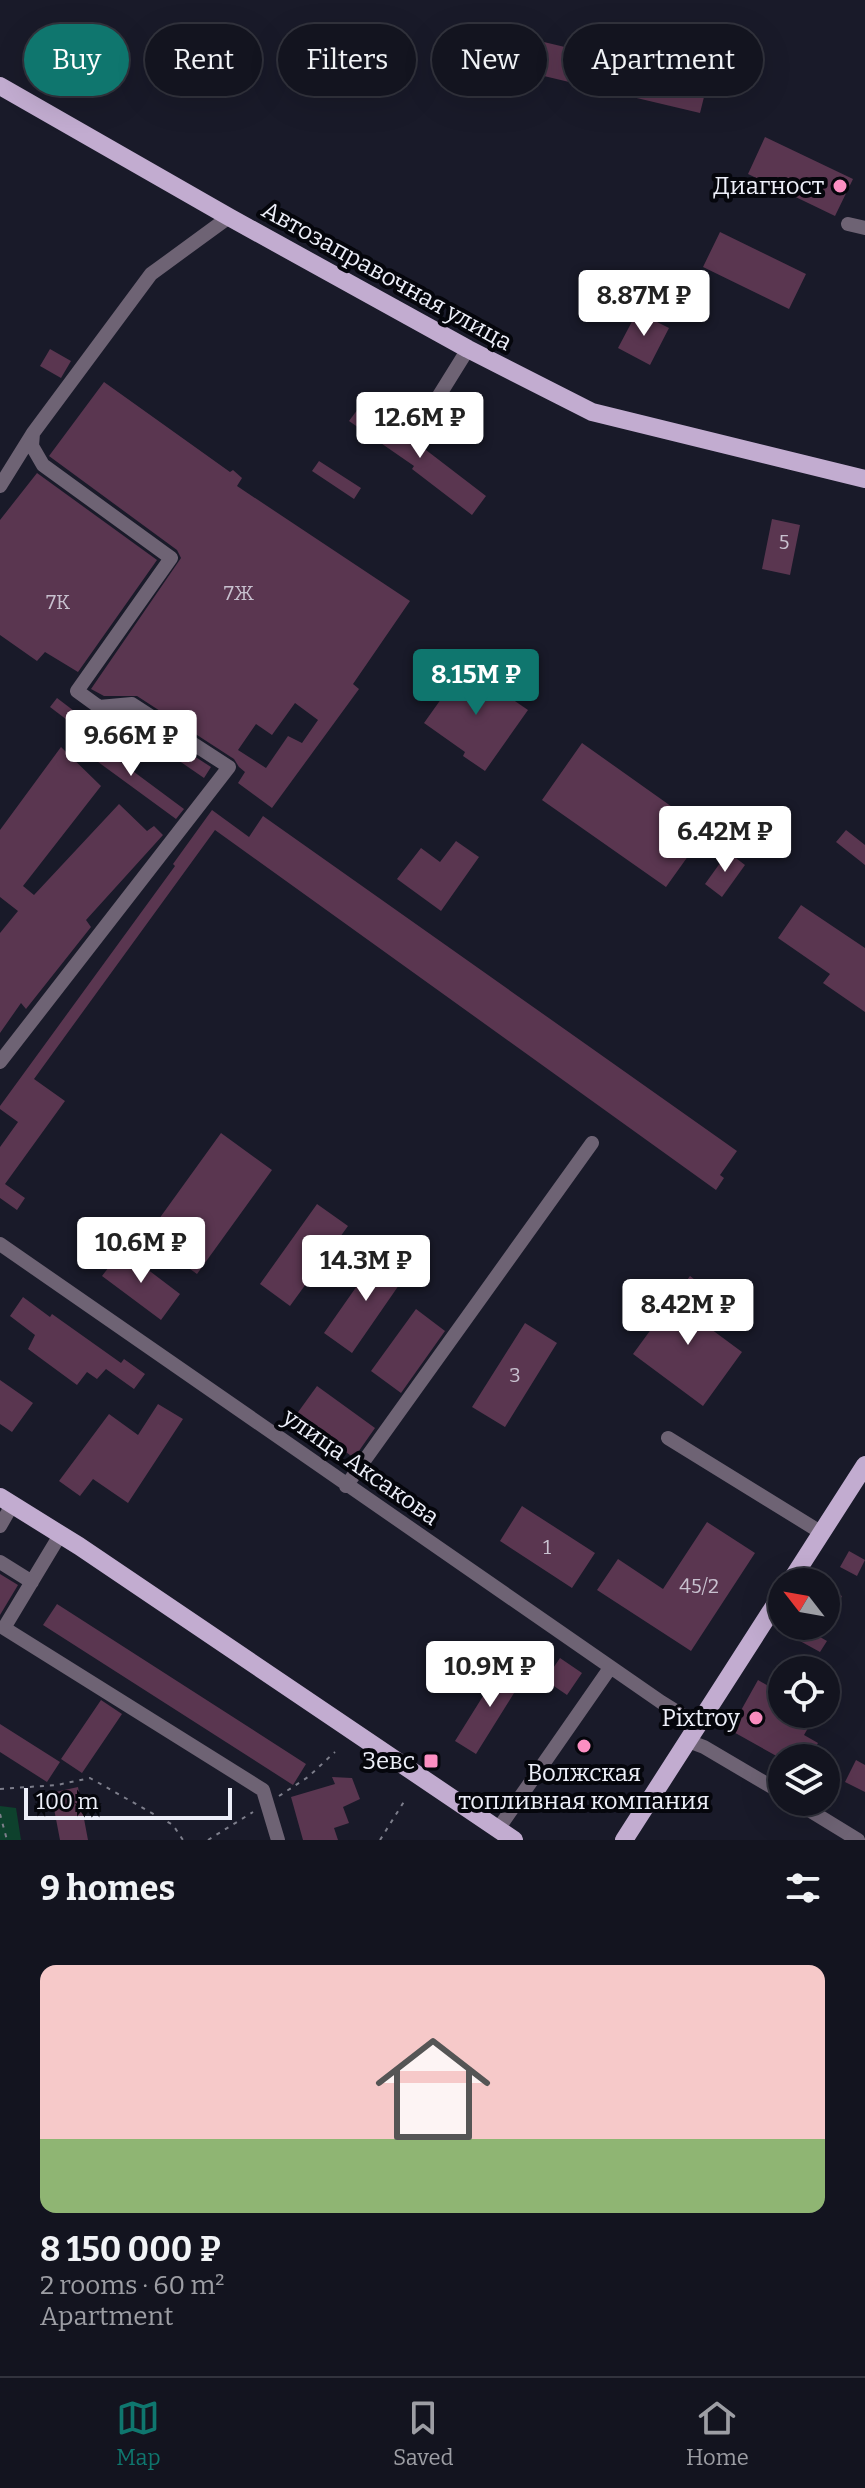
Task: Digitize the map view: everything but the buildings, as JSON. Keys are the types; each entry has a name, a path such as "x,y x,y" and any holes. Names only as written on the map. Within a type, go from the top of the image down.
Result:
{"main road":[{"name":"Автозаправочная улица","path":"0,86 468,349 592,412 865,479"},
{"path":"799,1568 865,1465"},
{"path":"6,1501 514,1840"},
{"path":"624,1840 768,1616"}],"street":[{"path":"0,486 33,433 151,274 229,217"},
{"path":"848,224 865,228"},
{"path":"417,431 468,349"},
{"path":"0,1062 229,767 132,704 99,707 77,691 171,558 43,465 32,446 33,433"},
{"path":"346,1486 592,1143"},
{"name":"улица Аксакова","path":"0,1244 610,1668 693,1733 704,1747 768,1785"},
{"path":"668,1438 822,1533"},
{"path":"0,1526 6,1501"},
{"path":"60,1535 4,1628 263,1790 278,1840"},
{"path":"0,1562 32,1582"},
{"path":"498,1829 610,1668"},
{"path":"819,1816 858,1840"}],"path":[{"path":"0,1789 57,1785 90,1778 173,1825 183,1840"},
{"path":"380,1840 405,1800"},
{"path":"0,1814 7,1840"}],"green space":[{"path":"0,1806 16,1808 21,1840 0,1840"}],"place":[{"name":"Диагност","path":"840,186"},
{"name":"Pixtroy","path":"756,1718"},
{"name":"Волжская топливная компания","path":"584,1746"},
{"name":"Зевс","path":"431,1761"}]}
